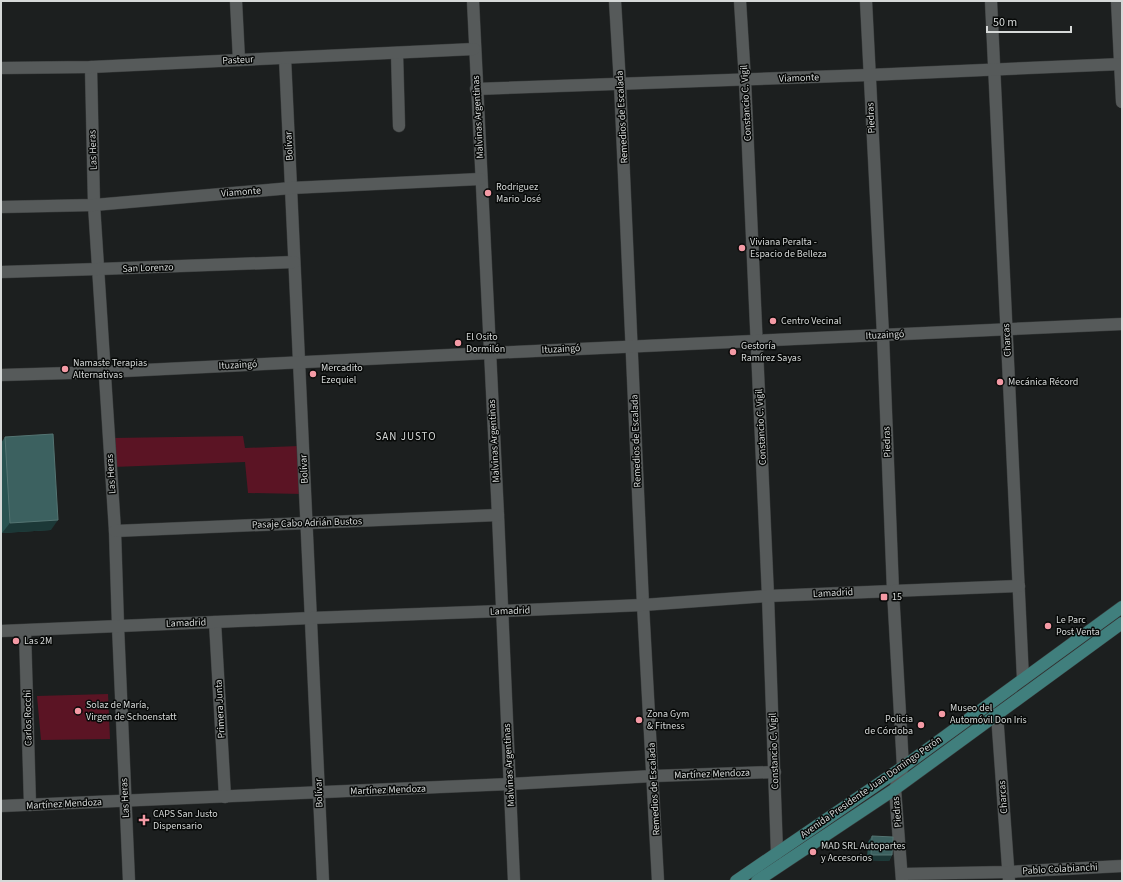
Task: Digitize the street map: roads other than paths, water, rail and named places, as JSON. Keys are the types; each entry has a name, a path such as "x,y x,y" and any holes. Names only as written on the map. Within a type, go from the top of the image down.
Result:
{"main road":[{"name":"Avenida Presidente Juan Domingo Perón","path":"736,881 903,767 1122,607"},
{"name":"Avenida Presidente Juan Domingo Perón","path":"757,881 895,789 997,714 1122,626"}],"street":[{"path":"236,1 239,60"},
{"name":"Malvinas Argentinas","path":"473,1 480,179 498,515 514,881"},
{"name":"Remedios de Escalada","path":"615,1 643,605 658,881"},
{"name":"Constancio C. Vigil","path":"740,1 757,341 777,853"},
{"name":"Piedras","path":"866,1 883,335 893,591 903,767 895,789 902,878"},
{"name":"Charcas","path":"991,1 1023,679"},
{"path":"1117,1 1122,102"},
{"name":"Pasteur","path":"1,68 91,67 474,49"},
{"path":"397,52 399,126"},
{"name":"Bolívar","path":"285,58 323,881"},
{"name":"Viamonte","path":"476,89 745,80 1121,64"},
{"name":"Las Heras","path":"91,67 94,205 115,530 129,881"},
{"name":"Viamonte","path":"1,207 94,205 291,188 480,179"},
{"name":"San Lorenzo","path":"1,272 294,262"},
{"name":"Ituzaingó","path":"1,375 104,372 1122,324"},
{"name":"Pasaje Cabo Adrián Bustos","path":"115,530 498,515"},
{"name":"Lamadrid","path":"1,631 643,605 768,596 1019,586"},
{"name":"Primera Junta","path":"215,622 225,797"},
{"name":"Carlos Rocchi","path":"26,631 30,806"},
{"name":"Charcas","path":"997,714 1008,876"},
{"name":"Martínez Mendoza","path":"1,806 320,793 653,776 775,772"},
{"name":"Pablo Colabianchi","path":"902,878 1008,876 1122,866"}],"place":[{"name":"Rodriguez Mario José","path":"488,193"},
{"name":"Viviana Peralta - Espacio de Belleza","path":"742,248"},
{"name":"Centro Vecinal","path":"773,321"},
{"name":"El Osito Dormilón","path":"458,343"},
{"name":"Gestoría Ramírez Sayas","path":"733,352"},
{"name":"Namaste Terapias Alternativas","path":"65,369"},
{"name":"Mercadito Ezequiel","path":"313,374"},
{"name":"Mecánica Récord","path":"1000,382"},
{"name":"15","path":"884,597"},
{"name":"Le Parc Post Venta","path":"1048,626"},
{"name":"Las 2M","path":"16,641"},
{"name":"Solaz de María, Virgen de Schoenstatt","path":"78,711"},
{"name":"Museo del Automóvil Don Iris","path":"942,714"},
{"name":"Zona Gym & Fitness","path":"639,720"},
{"name":"Policia de Córdoba","path":"921,725"},
{"name":"CAPS San Justo Dispensario","path":"144,820"},
{"name":"MAD SRL Autopartes y Accesorios","path":"813,852"}],"district":[{"name":"SAN JUSTO","path":"406,436"}]}
